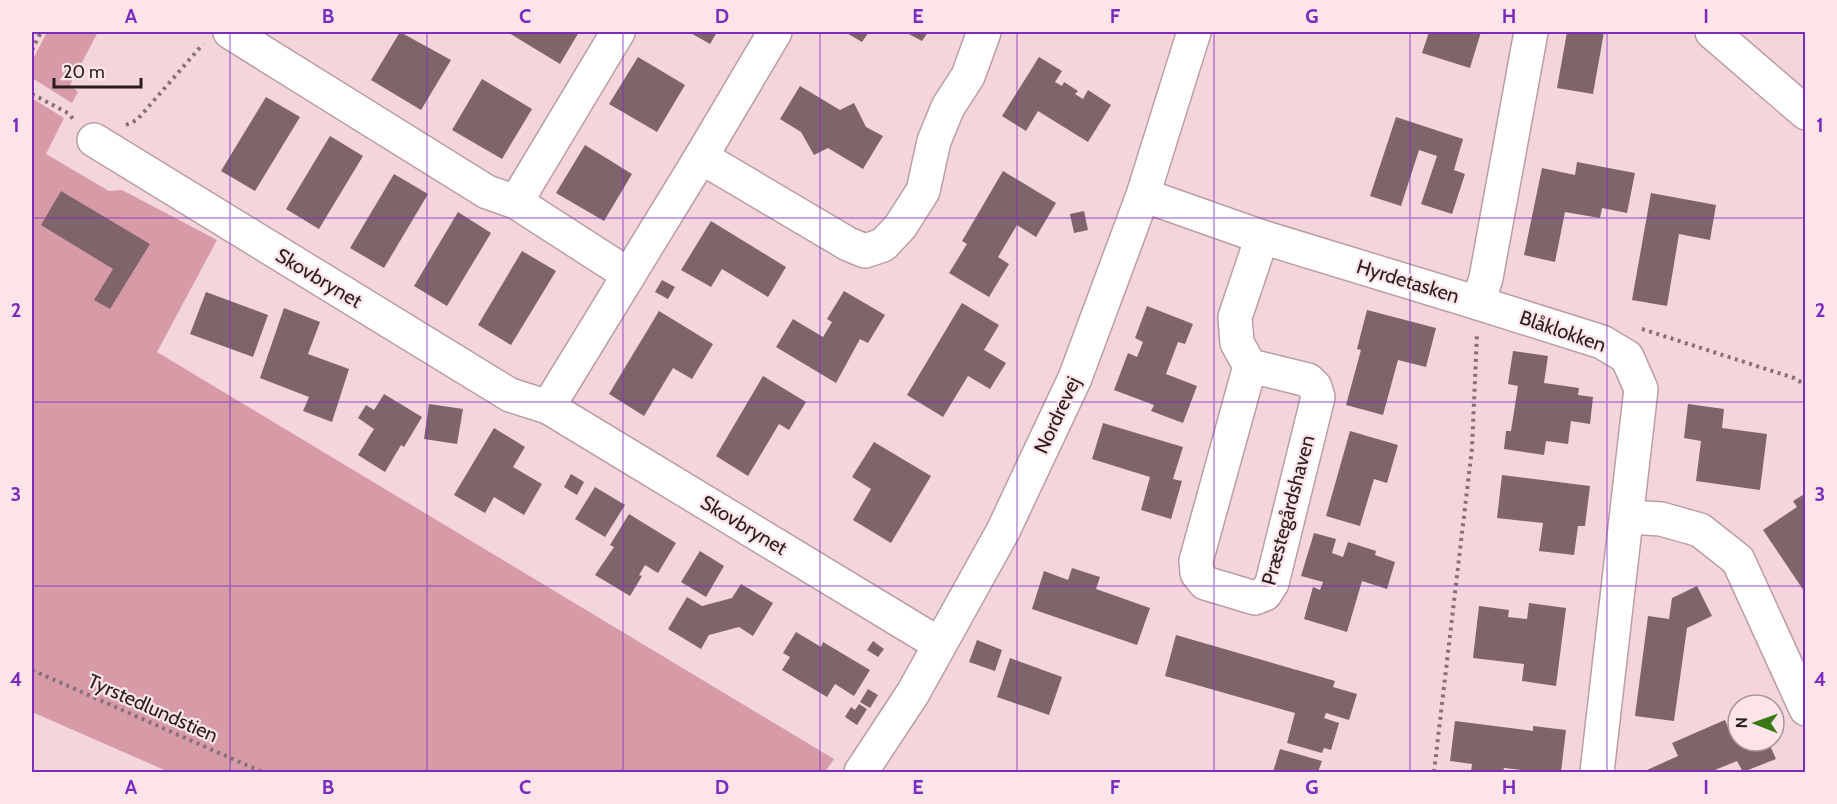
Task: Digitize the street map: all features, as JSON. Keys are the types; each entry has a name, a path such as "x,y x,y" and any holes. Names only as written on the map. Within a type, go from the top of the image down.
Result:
{"street":[{"path":"516,202 618,32"},
{"path":"548,407 775,32"},
{"path":"701,157 848,244 865,251 883,245 900,227 923,190 934,141 948,107 969,76 984,32"},
{"name":"Nordrevej","path":"861,772 913,693 1003,531 1075,378 1143,195 1194,32"},
{"name":"Hyrdetasken","path":"1143,195 1262,237 1478,303 1486,278 1531,32"},
{"path":"1712,32 1806,113"},
{"path":"219,36 487,192 516,202 629,275"},
{"name":"Skovbrynet","path":"94,140 510,395 548,407 939,644"},
{"path":"1250,366 1237,343 1235,317 1262,237"},
{"name":"Blåklokken","path":"1478,303 1602,342 1627,357 1641,389 1597,772"},
{"name":"Præstegårdshaven","path":"1250,366 1308,380 1315,387 1318,397 1272,583 1265,594 1256,598 1205,583 1197,573 1196,561 1250,366"},
{"path":"1627,517 1660,519 1700,530 1738,560 1806,709"}],"path":[{"path":"32,50 41,32"},
{"path":"32,93 68,113 94,140 137,120 219,36"},
{"path":"1434,772 1472,448 1478,303"},
{"name":"Tyrstedlundstien","path":"32,670 262,772"}],"shaded area":[{"path":"47,32 98,32 70,85 78,92 72,103 32,78 32,61"},
{"path":"32,98 64,118 46,154 109,191 122,190 217,240 157,352 834,759 825,772 169,772 32,712"}],"building":[{"path":"400,32 451,60 421,110 371,80"},
{"path":"510,32 579,32 560,64"},
{"path":"689,32 717,32 710,44"},
{"path":"845,32 869,32 862,42"},
{"path":"905,32 928,32 922,41"},
{"path":"1429,32 1481,32 1470,68 1422,53"},
{"path":"1567,32 1604,32 1593,94 1557,88"},
{"path":"638,57 685,85 657,132 609,104"},
{"path":"1039,57 1062,71 1055,82 1062,86 1064,82 1078,91 1075,94 1083,99 1088,90 1111,105 1088,142 1038,111 1026,131 1002,116"},
{"path":"482,79 532,109 502,159 452,130"},
{"path":"800,86 840,110 854,103 866,127 883,136 863,169 828,148 814,155 801,132 780,119"},
{"path":"266,97 300,117 255,191 221,171"},
{"path":"1396,117 1463,139 1454,170 1465,174 1452,214 1421,204 1437,156 1419,150 1401,206 1370,196"},
{"path":"330,136 363,156 319,229 286,209"},
{"path":"585,145 632,174 604,221 556,193"},
{"path":"1577,162 1635,173 1627,213 1602,208 1600,218 1565,212 1555,262 1524,255 1542,168 1575,175"},
{"path":"1003,171 1056,203 1036,237 1017,225 998,257 1009,264 989,297 949,273 967,244 962,241"},
{"path":"394,174 428,194 384,268 350,248"},
{"path":"61,191 150,244 110,309 94,300 113,269 41,225"},
{"path":"1651,193 1716,205 1710,240 1679,234 1667,306 1632,300"},
{"path":"1084,211 1088,230 1074,233 1070,214"},
{"path":"458,212 491,233 447,306 414,286"},
{"path":"711,221 786,267 768,297 722,269 711,287 681,270"},
{"path":"522,251 556,271 511,345 478,325"},
{"path":"662,280 675,287 668,299 655,292"},
{"path":"844,291 885,315 868,343 860,339 836,383 776,347 793,319 823,337 832,322 827,319"},
{"path":"206,292 268,315 253,357 190,334"},
{"path":"962,303 999,325 984,350 1006,363 990,389 968,376 943,417 907,395"},
{"path":"1147,306 1193,324 1185,344 1178,342 1166,374 1197,386 1183,423 1151,411 1154,405 1114,390 1128,353 1137,357 1143,342 1135,338"},
{"path":"284,308 320,322 308,354 349,369 332,422 303,411 309,397 260,378"},
{"path":"1367,310 1436,328 1426,367 1398,360 1383,415 1346,405 1361,350 1357,349"},
{"path":"659,311 713,344 692,379 673,368 644,416 609,394"},
{"path":"1513,351 1548,356 1544,383 1579,388 1578,395 1593,397 1590,424 1571,421 1568,444 1546,441 1544,455 1504,449 1506,431 1511,431 1518,386 1508,384"},
{"path":"763,376 806,402 789,430 779,424 748,476 716,456"},
{"path":"384,394 422,417 404,447 401,445 385,472 358,455 374,429 358,418 366,405 374,410"},
{"path":"429,404 463,409 457,444 424,439"},
{"path":"1688,404 1724,409 1722,428 1767,434 1760,490 1696,481 1701,441 1684,438"},
{"path":"1103,423 1183,447 1173,479 1182,481 1171,519 1141,510 1150,477 1092,459"},
{"path":"494,428 525,447 513,467 542,484 524,515 494,497 485,513 454,495"},
{"path":"1350,431 1398,445 1387,483 1374,479 1360,526 1326,516"},
{"path":"874,442 931,476 891,543 853,520 871,489 852,477"},
{"path":"571,474 584,482 577,495 564,487"},
{"path":"1502,475 1590,486 1585,526 1578,526 1574,555 1539,551 1543,523 1497,518"},
{"path":"595,487 625,505 605,537 575,519"},
{"path":"1806,493 1806,594 1763,530 1797,507 1793,501"},
{"path":"629,514 676,543 658,573 645,565 639,575 642,576 630,596 595,575 614,547 610,545"},
{"path":"1314,533 1336,539 1332,553 1343,557 1348,542 1376,551 1375,555 1395,562 1387,589 1362,581 1347,632 1304,619 1313,587 1320,590 1323,582 1301,576"},
{"path":"700,551 724,566 706,597 681,582"},
{"path":"1072,568 1100,577 1096,589 1150,608 1137,645 1032,609 1044,571 1068,580"},
{"path":"741,584 773,603 753,636 739,627 709,635 701,649 668,629 687,597 702,606 732,598"},
{"path":"1697,586 1712,616 1687,628 1674,721 1635,716 1648,616 1669,619 1672,598"},
{"path":"1529,603 1566,608 1556,686 1522,681 1524,664 1473,658 1479,606 1509,610 1508,617 1527,619"},
{"path":"796,632 821,647 823,642 870,670 854,696 835,684 827,697 782,670 790,657 783,653"},
{"path":"1176,635 1335,681 1333,687 1357,694 1349,720 1326,713 1324,718 1339,723 1331,750 1324,748 1322,753 1287,743 1295,713 1165,676"},
{"path":"977,640 1002,650 995,671 969,662"},
{"path":"873,641 884,649 878,657 867,650"},
{"path":"1010,658 1062,677 1049,715 997,697"},
{"path":"868,689 878,695 870,708 860,702"},
{"path":"859,704 867,709 857,725 845,717 851,707 855,710"},
{"path":"1725,720 1726,753 1773,753 1776,759 1743,772 1737,761 1710,772 1648,772 1647,770 1678,756 1672,743"},
{"path":"1455,721 1533,731 1533,726 1566,730 1561,772 1504,768 1503,772 1471,772 1472,764 1450,761"},
{"path":"1280,749 1322,761 1318,772 1273,772"}]}
